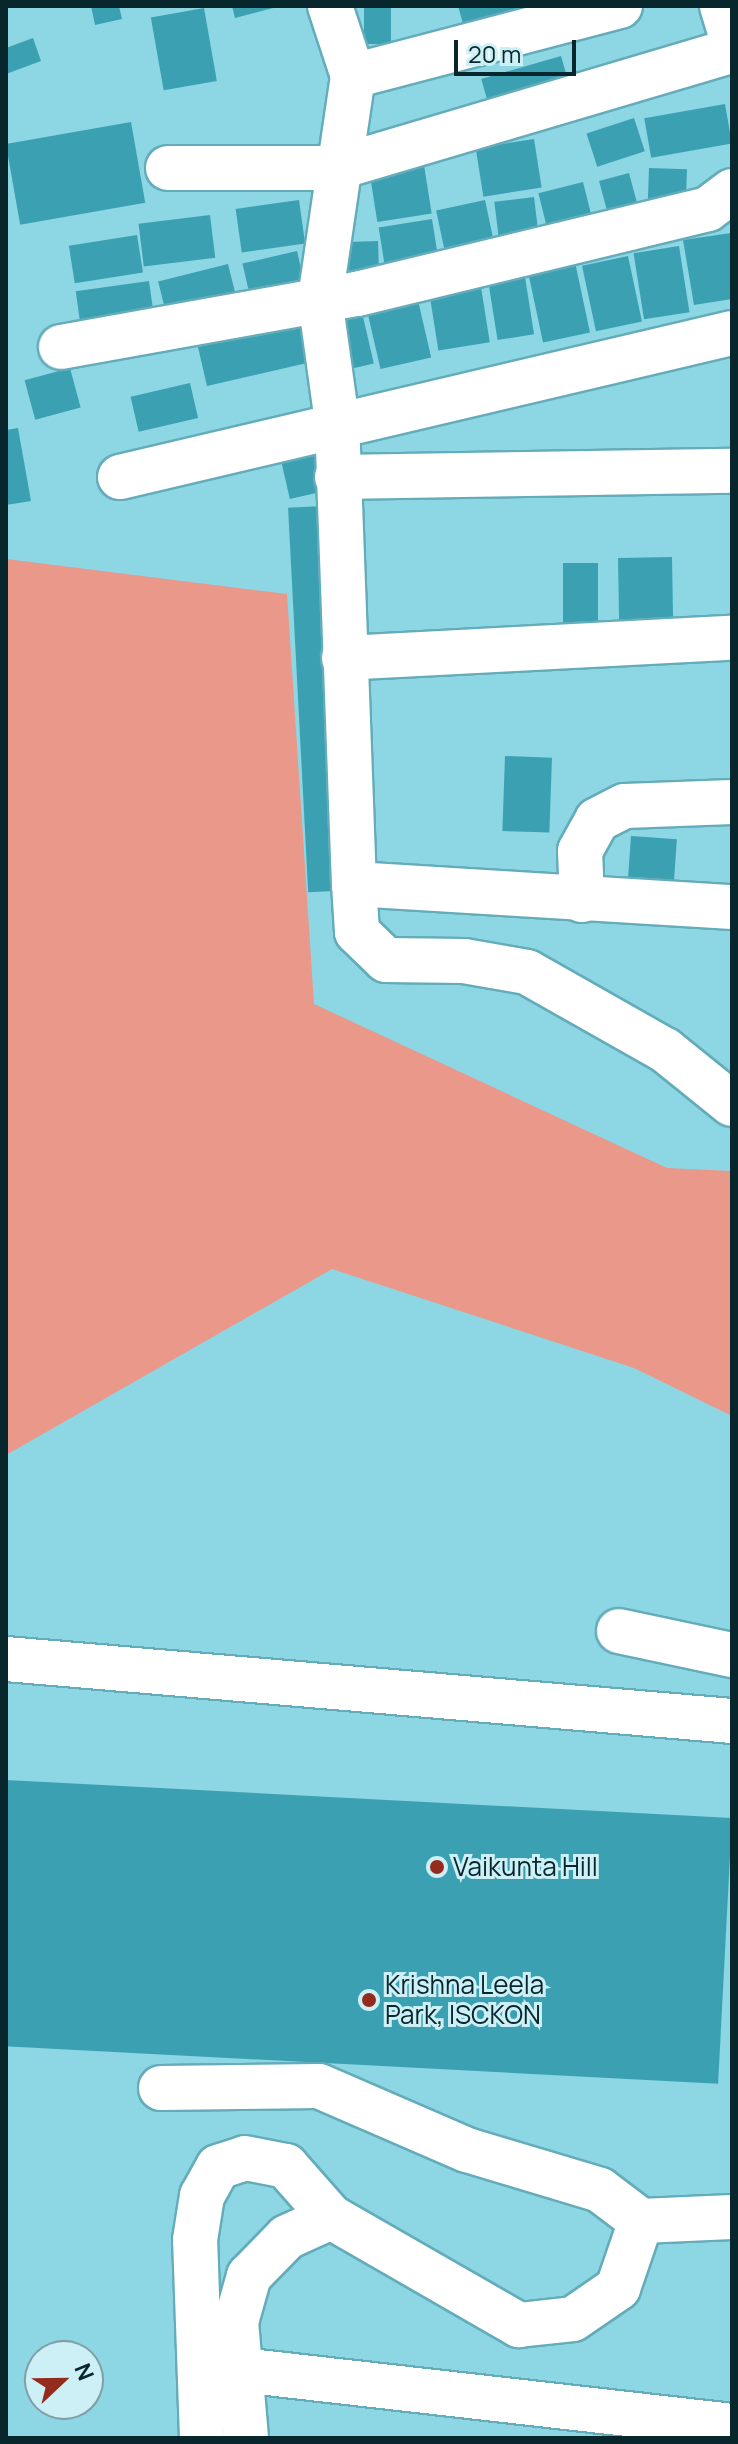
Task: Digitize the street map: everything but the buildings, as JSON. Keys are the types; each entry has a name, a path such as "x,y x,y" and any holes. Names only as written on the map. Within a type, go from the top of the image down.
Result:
{"street":[{"path":"330,6 353,76 336,168 320,299 337,421 357,932 386,960 464,961 527,972 665,1050 732,1104"},
{"path":"353,76 620,6"},
{"path":"722,6 732,38"},
{"path":"168,168 336,168 732,51"},
{"path":"61,347 320,299 708,209 732,191"},
{"path":"120,477 337,421 732,333"},
{"path":"337,477 732,471"},
{"path":"344,658 732,638"},
{"path":"582,900 580,851 597,820 625,806 732,802"},
{"path":"354,884 732,907"},
{"path":"619,1631 732,1655"},
{"path":"6,1659 732,1721"},
{"path":"161,2088 319,2086 467,2150 600,2190 641,2221 732,2217"},
{"path":"202,2438 195,2240 202,2196 218,2167 245,2158 286,2166 331,2217 503,2319 544,2327 573,2319 618,2288 641,2221"},
{"path":"246,2438 236,2322 249,2276 287,2237 331,2217"},
{"path":"241,2370 732,2426"}],"shaded area":[{"path":"6,559 287,594 314,1004 667,1168 732,1171 732,1416 634,1368 332,1269 6,1455"}],"place":[{"name":"Vaikunta Hill","path":"437,1867"},
{"name":"Krishna Leela Park, ISCKON","path":"369,2000"}]}
